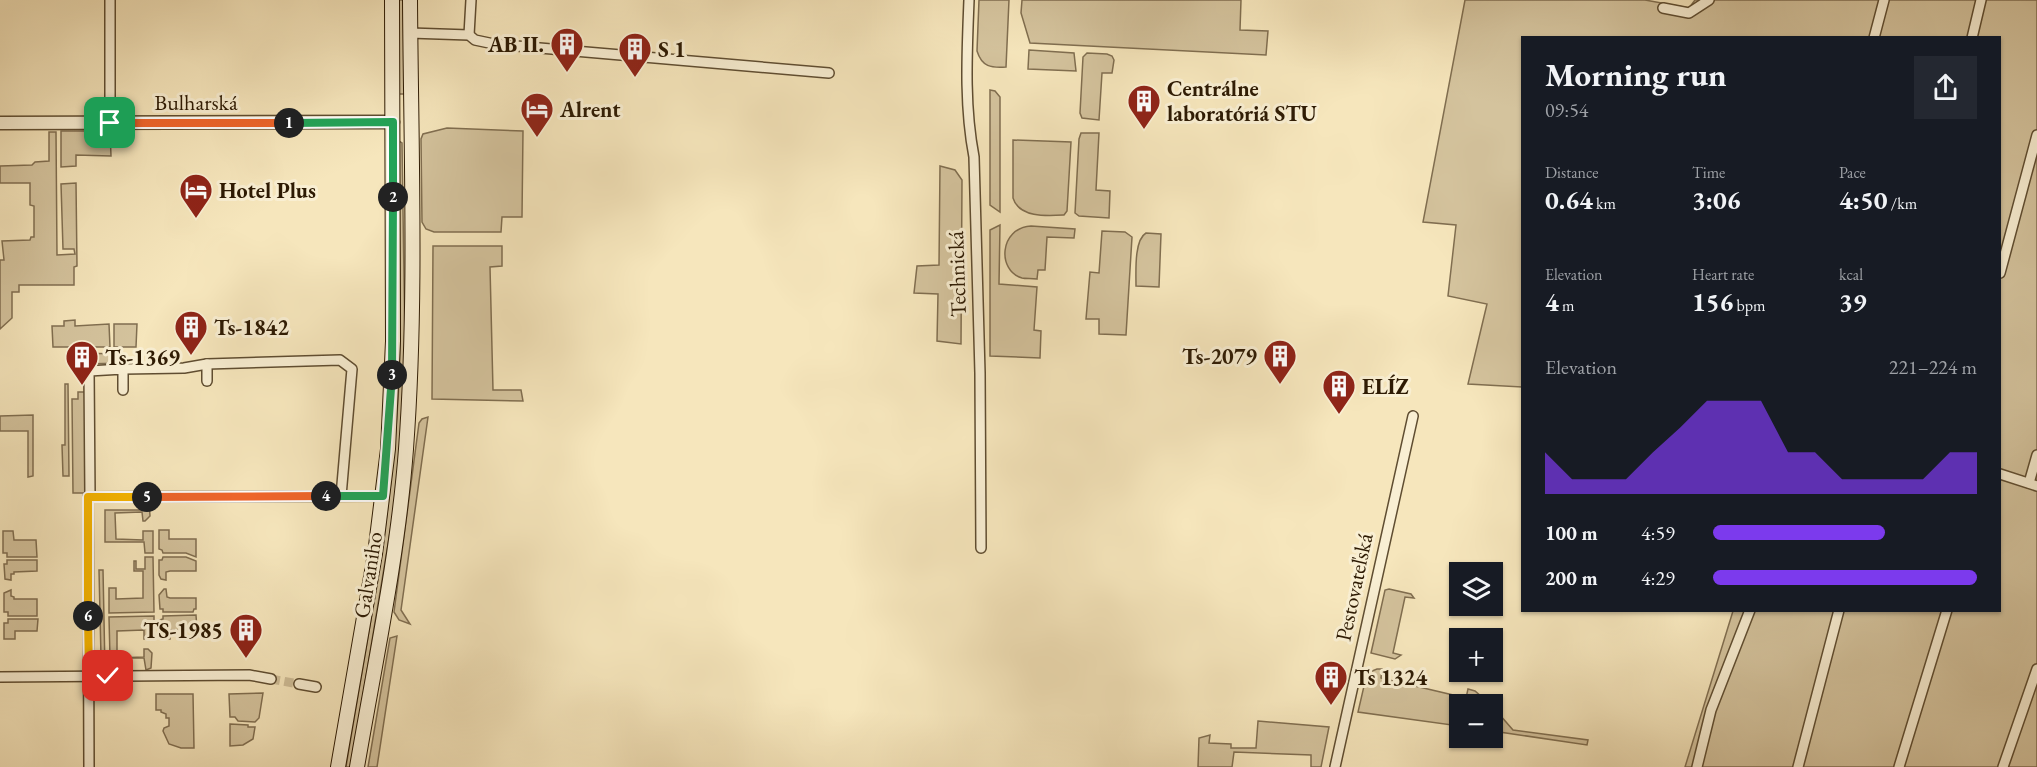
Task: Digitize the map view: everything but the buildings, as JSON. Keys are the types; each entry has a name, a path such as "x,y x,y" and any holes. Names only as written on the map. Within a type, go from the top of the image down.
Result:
{"main road":[{"name":"Galvaniho","path":"338,767 375,554 383,496 392,378 392,0"},
{"name":"Galvaniho","path":"357,767 393,556 406,452 411,335 410,0"},
{"path":"393,122 412,136"}],"street":[{"path":"110,0 110,123"},
{"path":"469,35 471,0"},
{"name":"Technická","path":"969,0 966,72 968,123 974,157 980,373 981,548"},
{"path":"1663,8 1689,13 1709,0"},
{"path":"1875,36 1884,0"},
{"path":"1972,36 1981,0"},
{"path":"410,33 469,35 475,40 485,42 829,73"},
{"name":"Bulharská","path":"0,123 393,122"},
{"path":"2001,269 2037,135"},
{"path":"89,767 89,371 184,368 207,364 340,360 352,369 340,496"},
{"path":"207,364 207,381"},
{"path":"123,369 123,390"},
{"name":"Pestovateľská","path":"1335,767 1413,416"},
{"path":"2001,474 2033,485 2037,455"},
{"name":"Galvaniho","path":"89,497 383,496"},
{"path":"1697,767 1711,710 1749,612"},
{"path":"1798,767 1838,612"},
{"path":"1899,767 1946,612"},
{"path":"2003,767 2037,669"},
{"path":"0,677 249,675 271,679"},
{"path":"299,684 316,687"}],"shaded area":[{"path":"399,0 404,0 405,94 399,94"},
{"path":"979,0 1009,0 1006,67 988,65 979,56 977,51"},
{"path":"1022,0 1241,0 1240,30 1268,31 1266,55 1030,43 1021,13"},
{"path":"1465,0 1645,0 1689,8 1695,0 2037,0 2037,767 1685,767 1733,612 2001,612 2001,36 1521,36 1521,387 1468,384 1487,304 1448,296 1456,225 1423,222"},
{"path":"1029,50 1074,53 1076,71 1028,69"},
{"path":"1087,53 1107,54 1114,60 1112,73 1102,73 1099,120 1082,118 1080,113 1083,57"},
{"path":"990,90 995,91 1000,97 1000,212 990,205"},
{"path":"447,128 523,131 522,217 502,217 501,232 434,232 426,229 422,222 421,139 423,134"},
{"path":"61,131 110,131 111,156 76,155 76,166 61,167"},
{"path":"49,132 56,132 57,255 75,254 74,249 63,249 61,184 76,183 77,266 74,267 74,285 19,285 19,292 12,292 12,318 0,329 0,260 4,260 2,241 30,240 34,237 34,206 30,205 30,183 0,183 0,166 32,165 35,162 49,161"},
{"path":"1081,133 1099,133 1096,190 1110,191 1109,218 1079,216 1075,213"},
{"path":"1013,140 1071,142 1067,211 1064,215 1034,214 1016,205 1013,198"},
{"path":"399,141 402,143 405,343 401,438 394,508 351,767 346,767 376,591 397,415 400,347"},
{"path":"940,166 955,170 962,180 961,344 937,341 938,294 914,293 917,266 939,265"},
{"path":"1000,225 999,284 1037,287 1034,330 1041,331 1040,358 990,356 990,230"},
{"path":"1031,226 1075,229 1074,238 1047,237 1045,270 1038,270 1037,279 1022,278 1014,274 1005,259 1007,241 1020,229"},
{"path":"1102,231 1125,232 1132,237 1126,335 1099,334 1099,319 1086,319 1090,272 1099,273"},
{"path":"1146,233 1161,234 1159,287 1136,286 1139,242"},
{"path":"433,246 502,246 502,266 490,267 493,390 521,390 523,401 432,399"},
{"path":"75,320 75,326 109,324 110,347 53,347 52,326 64,326 64,321"},
{"path":"114,324 137,324 136,347 114,347"},
{"path":"78,353 119,354 126,363 81,364"},
{"path":"65,384 68,384 69,476 63,476"},
{"path":"78,392 86,392 86,493 73,493 72,399 78,399"},
{"path":"33,415 33,476 28,477 28,431 0,431 0,416"},
{"path":"428,417 401,610 410,624 399,620 394,612 419,423"},
{"path":"145,499 149,501 150,516 145,521 143,521 142,512 115,513 116,539 143,540 143,531 153,531 153,553 145,553 144,542 105,542 105,510 142,510 145,507"},
{"path":"159,530 169,530 169,539 196,539 196,557 186,553 163,553 159,549"},
{"path":"3,531 13,531 14,540 36,540 37,557 7,557 7,553 3,553"},
{"path":"145,557 153,557 154,612 109,613 109,588 116,588 116,599 143,598 143,571 134,571 134,561 136,561 136,569 145,569"},
{"path":"163,557 186,557 196,561 196,571 170,571 166,572 166,580 161,579 159,560"},
{"path":"7,560 37,560 37,571 14,572 11,574 11,580 5,579 4,564 7,564"},
{"path":"99,570 103,570 105,670 95,667 93,657 101,657"},
{"path":"166,589 167,597 170,598 196,598 196,609 193,612 163,612 163,609 160,609 159,595"},
{"path":"11,590 11,596 14,599 37,599 37,616 8,616 8,612 4,612 4,593"},
{"path":"1385,590 1411,594 1414,598 1405,597 1393,653 1401,655 1395,659 1371,653"},
{"path":"196,615 197,630 170,630 170,639 160,639 159,620 163,619 163,616"},
{"path":"154,616 154,639 144,639 144,630 117,631 117,658 110,658 109,617"},
{"path":"8,619 38,619 37,631 15,631 15,639 4,639 4,623 8,623"},
{"path":"397,636 377,767 368,767 390,638"},
{"path":"144,649 148,649 152,653 151,668 146,670 144,658 117,658 144,657"},
{"path":"1382,669 1381,678 1449,694 1449,725 1358,712 1367,673"},
{"path":"1468,689 1478,694 1467,694"},
{"path":"263,693 259,718 255,722 238,721 235,717 230,717 229,694"},
{"path":"156,694 193,694 194,748 181,748 169,744 163,731 169,726 169,718 166,718 166,714 161,710 156,710"},
{"path":"1503,718 1513,730 1588,740 1587,745 1503,732"},
{"path":"1258,721 1329,727 1321,767 1311,767 1311,755 1234,752 1232,767 1198,767 1199,738 1210,735 1209,743 1231,744 1231,748 1256,748"},
{"path":"230,724 255,727 253,739 243,745 230,746"}],"tunnel":[{"path":"271,679 299,684"}],"place":[{"name":"AB II.","path":"567,73"},
{"name":"S 1","path":"635,78"},
{"name":"Centrálne laboratóriá STU","path":"1144,130"},
{"name":"Alrent","path":"537,138"},
{"name":"Hotel Plus","path":"196,219"},
{"name":"Ts-1842","path":"191,356"},
{"name":"Ts-2079","path":"1280,385"},
{"name":"Ts-1369","path":"82,386"},
{"name":"ELÍZ","path":"1339,415"},
{"name":"TS-1985","path":"246,659"},
{"name":"Ts 1324","path":"1331,706"}],"route":[{"path":"108,676 89,676 88,497 383,496 388,449 393,341 393,122 110,123"}]}
